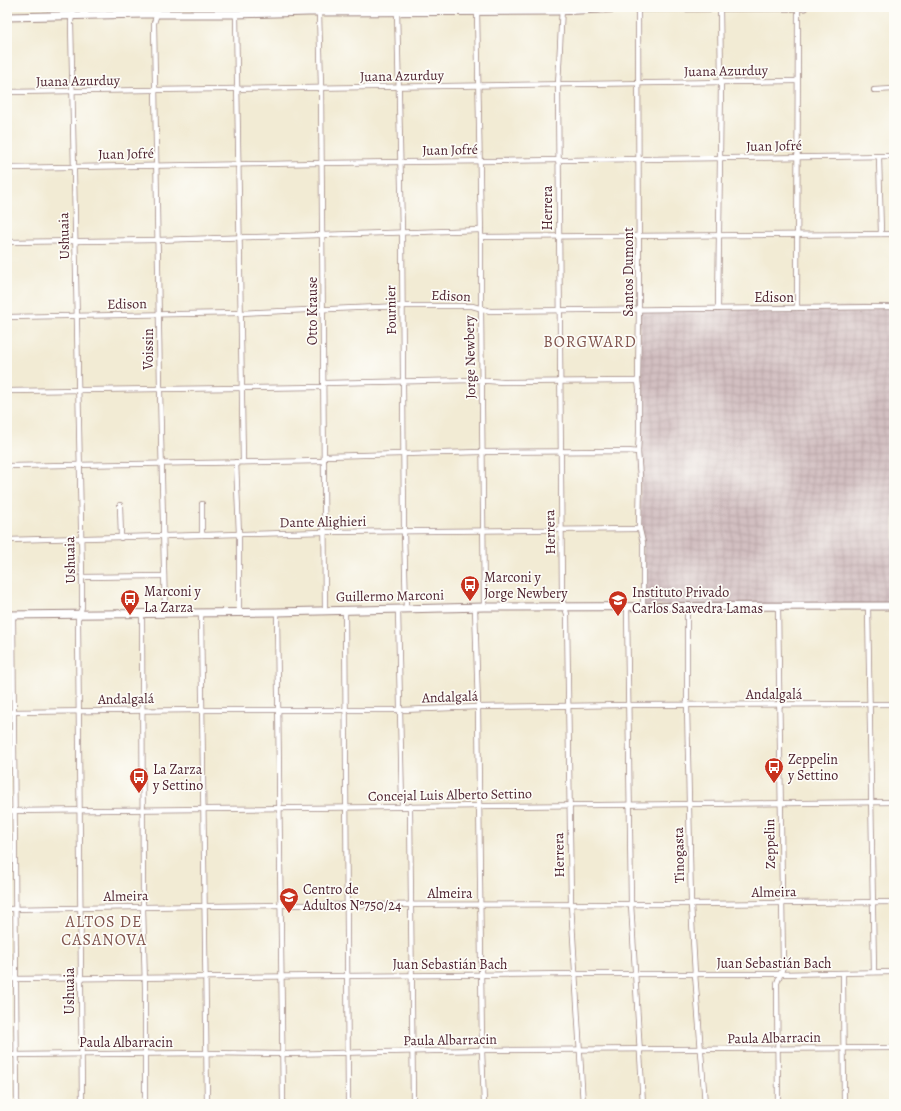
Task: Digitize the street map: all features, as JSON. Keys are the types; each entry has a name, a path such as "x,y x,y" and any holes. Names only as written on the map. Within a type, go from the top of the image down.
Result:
{"street":[{"path":"72,15 73,7"},
{"path":"797,308 798,7"},
{"path":"7,17 158,11 236,14 274,10 319,12 380,9 477,10 804,7"},
{"path":"718,309 720,8"},
{"name":"Herrera","path":"562,9 558,85 562,599 566,614 571,904 583,1104"},
{"name":"Santos Dumont","path":"638,9 638,452 640,477 640,529 643,543 643,606"},
{"name":"Fournier","path":"397,10 402,232 404,531 401,710 402,806"},
{"name":"Jorge Newbery","path":"477,10 481,230 484,607"},
{"name":"Voissin","path":"158,11 154,23 161,463 165,613"},
{"name":"Otto Krause","path":"319,12 325,610"},
{"path":"236,14 243,462"},
{"name":"Ushuaia","path":"72,15 82,577 82,607 78,619 79,908 82,1104"},
{"name":"Juana Azurduy","path":"7,92 797,81"},
{"path":"874,90 894,89"},
{"name":"Juan Jofré","path":"7,168 321,162 894,156"},
{"path":"879,157 881,234"},
{"path":"7,242 322,236 481,230"},
{"path":"481,237 894,234"},
{"name":"Edison","path":"7,317 240,313 402,306 472,306 490,312 894,308"},
{"path":"7,391 241,388 403,381 481,380 503,382 561,382 638,380"},
{"path":"324,456 482,452 638,452"},
{"path":"236,462 239,534 239,612"},
{"path":"7,466 324,462"},
{"path":"202,504 202,535"},
{"path":"120,505 121,538"},
{"name":"Dante Alighieri","path":"7,540 325,532 640,529"},
{"path":"82,577 164,576"},
{"path":"627,606 630,904 643,1104"},
{"name":"Tinogasta","path":"687,606 687,705 691,904 694,974 705,1104"},
{"name":"Zeppelin","path":"778,606 783,967 777,983 778,1104"},
{"name":"Guillermo Marconi","path":"10,615 277,612 475,607 894,606"},
{"path":"475,607 484,1104"},
{"path":"868,607 874,972"},
{"path":"345,610 348,1104"},
{"path":"277,612 282,904 281,976 283,1104"},
{"path":"201,613 207,1104"},
{"path":"142,614 145,1104"},
{"path":"10,615 14,712 17,1104"},
{"name":"Andalgalá","path":"7,712 142,710 401,710 478,707 628,705 894,704"},
{"name":"Concejal Luis Alberto Settino","path":"7,811 203,808 346,808 570,804 690,805 894,802"},
{"path":"410,806 413,1104"},
{"name":"Almeira","path":"7,909 282,904 691,904 872,901 894,902"},
{"name":"Juan Sebastián Bach","path":"7,979 575,974 843,974 894,972"},
{"path":"843,974 844,1104"},
{"name":"Paula Albarracin","path":"7,1055 145,1053 283,1054 482,1050 894,1048"}],"shaded area":[{"path":"894,307 894,606 643,606 643,543 640,529 639,310"}],"place":[{"name":"Marconi y Jorge Newbery","path":"470,602"},
{"name":"Marconi y La Zarza","path":"130,616"},
{"name":"Instituto Privado Carlos Saavedra Lamas","path":"618,617"},
{"name":"Zeppelin y Settino","path":"774,784"},
{"name":"La Zarza y Settino","path":"139,794"},
{"name":"Centro de Adultos Nº750/24","path":"289,914"}],"district":[{"name":"BORGWARD","path":"590,342"},
{"name":"ALTOS DE CASANOVA","path":"104,931"}]}
